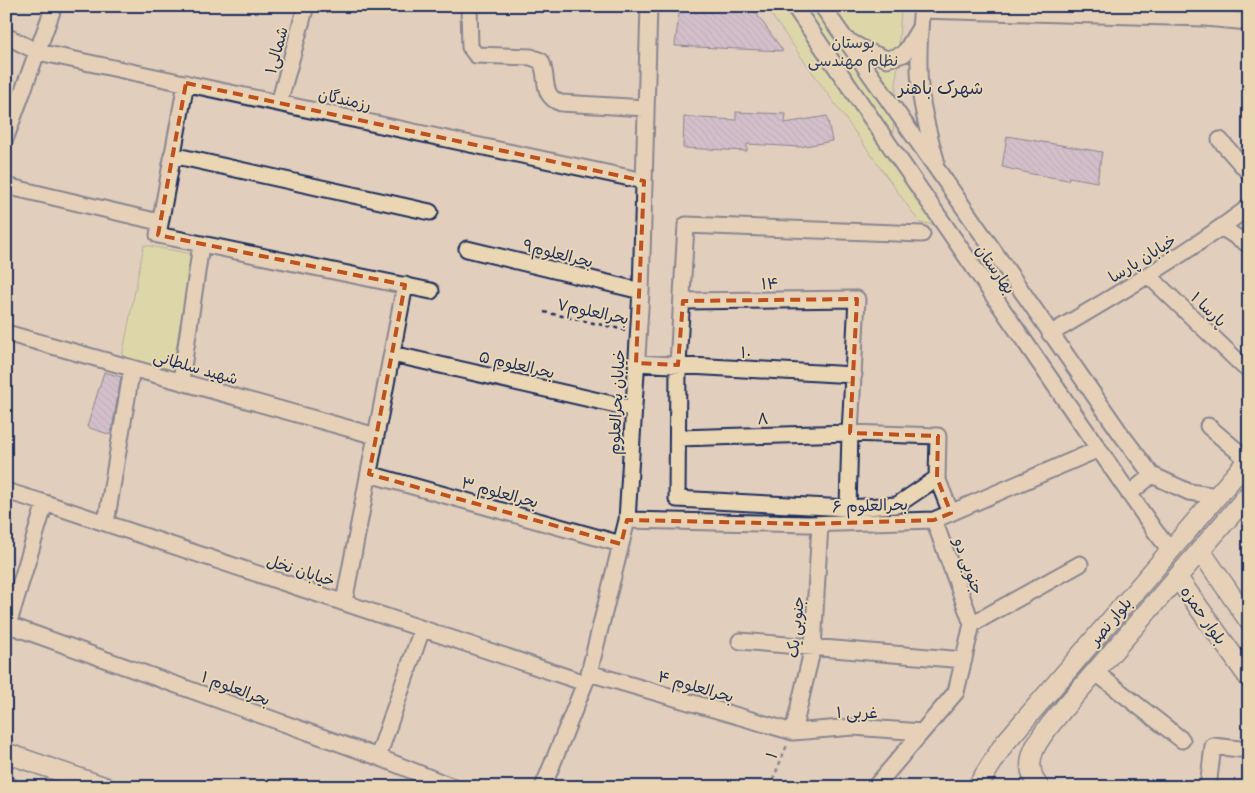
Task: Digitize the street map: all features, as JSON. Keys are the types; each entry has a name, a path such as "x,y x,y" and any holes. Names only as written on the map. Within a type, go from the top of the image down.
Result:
{"main road":[{"name":"بلوار نصر","path":"977,787 1004,744 1248,460"},
{"name":"بلوار نصر","path":"1039,787 1032,778 1030,760 1038,741 1249,494"},
{"name":"بلوار حمزه","path":"1200,550 1249,621"},
{"name":"بلوار حمزه","path":"1177,577 1249,678"},
{"path":"6,753 106,787"}],"street":[{"path":"6,138 11,109 38,52 54,6"},
{"name":"شمالی۱","path":"280,103 306,6"},
{"path":"469,6 470,47 476,55 531,57 541,61 547,93 552,100 561,103 646,108"},
{"name":"خیابان بحرالعلوم","path":"543,787 587,678 627,520 641,291 649,6"},
{"name":"بهارستان","path":"794,6 1155,532 1170,550"},
{"name":"بهارستان","path":"822,6 940,172 1120,434 1152,475 1189,492 1218,496"},
{"path":"940,172 928,130 921,95 919,29 921,8 1077,14 1154,11 1249,22"},
{"path":"846,39 867,51 887,59 904,54 919,29"},
{"name":"رزمندگان","path":"6,36 38,52 644,181"},
{"path":"186,83 158,235 431,291"},
{"path":"1220,140 1249,173"},
{"path":"172,155 430,212"},
{"path":"6,186 159,222"},
{"name":"خیابان پارسا","path":"1050,334 1148,275 1222,227 1249,206"},
{"path":"922,234 686,225 678,366 677,499 848,508 897,505 937,478 951,513"},
{"path":"1222,227 1249,245"},
{"path":"181,381 201,245"},
{"name":"بحرالعلوم۹","path":"467,249 641,291"},
{"name":"پارسا ۱","path":"1148,275 1247,365"},
{"path":"344,602 405,286"},
{"name":"۱۴","path":"683,301 857,299 854,375"},
{"name":"شهید سلطانی","path":"6,333 376,436"},
{"name":"بحرالعلوم ۵","path":"392,354 634,409"},
{"name":"۱۰","path":"636,363 854,375"},
{"path":"106,523 132,368"},
{"path":"848,508 854,375"},
{"path":"1208,426 1248,460"},
{"name":"۸","path":"678,438 850,433 938,436 937,478"},
{"name":"بحرالعلوم ۶","path":"627,520 820,524 934,520 1099,448"},
{"name":"بحرالعلوم ۳","path":"368,474 622,544"},
{"path":"1129,494 1152,475"},
{"name":"خیابان نخل","path":"6,492 106,523 422,629 587,678"},
{"path":"7,625 45,503"},
{"name":"جنوبی دو","path":"934,520 972,624"},
{"name":"جنوبی یک","path":"792,732 813,647 820,524"},
{"path":"875,787 956,692 972,624 1080,564"},
{"name":"بحرالعلوم ۱","path":"7,625 378,757 453,787"},
{"path":"378,757 422,629"},
{"path":"740,641 964,660"},
{"path":"1095,672 1182,740"},
{"name":"بحرالعلوم ۴","path":"587,678 792,732"},
{"name":"غربی ۱","path":"792,732 854,727 922,732"},
{"path":"1208,787 1213,746 1249,750"}],"path":[{"name":"بحرالعلوم۷","path":"544,312 637,332"},
{"name":"۱","path":"770,787 792,732"}],"highlighted area":[{"path":"186,83 644,181 636,363 678,365 683,301 857,299 850,433 938,436 937,478 951,513 934,520 808,524 627,520 621,544 369,474 405,285 158,235"}],"green space":[{"name":"بوستان نظام مهندسی","path":"765,6 873,6 901,9 892,149 943,225 920,223"},
{"path":"144,245 192,254 172,372 122,357"}],"building":[{"path":"680,6 751,6 783,51 675,46"},
{"path":"736,112 786,114 785,123 827,116 832,141 800,147 747,144 747,151 683,148 684,117 736,120"},
{"path":"1007,136 1102,152 1097,182 1069,177 1068,180 1002,167"},
{"path":"104,372 121,377 111,435 87,427"}],"district":[{"name":"شهرک باهنر","path":"941,88"}]}
